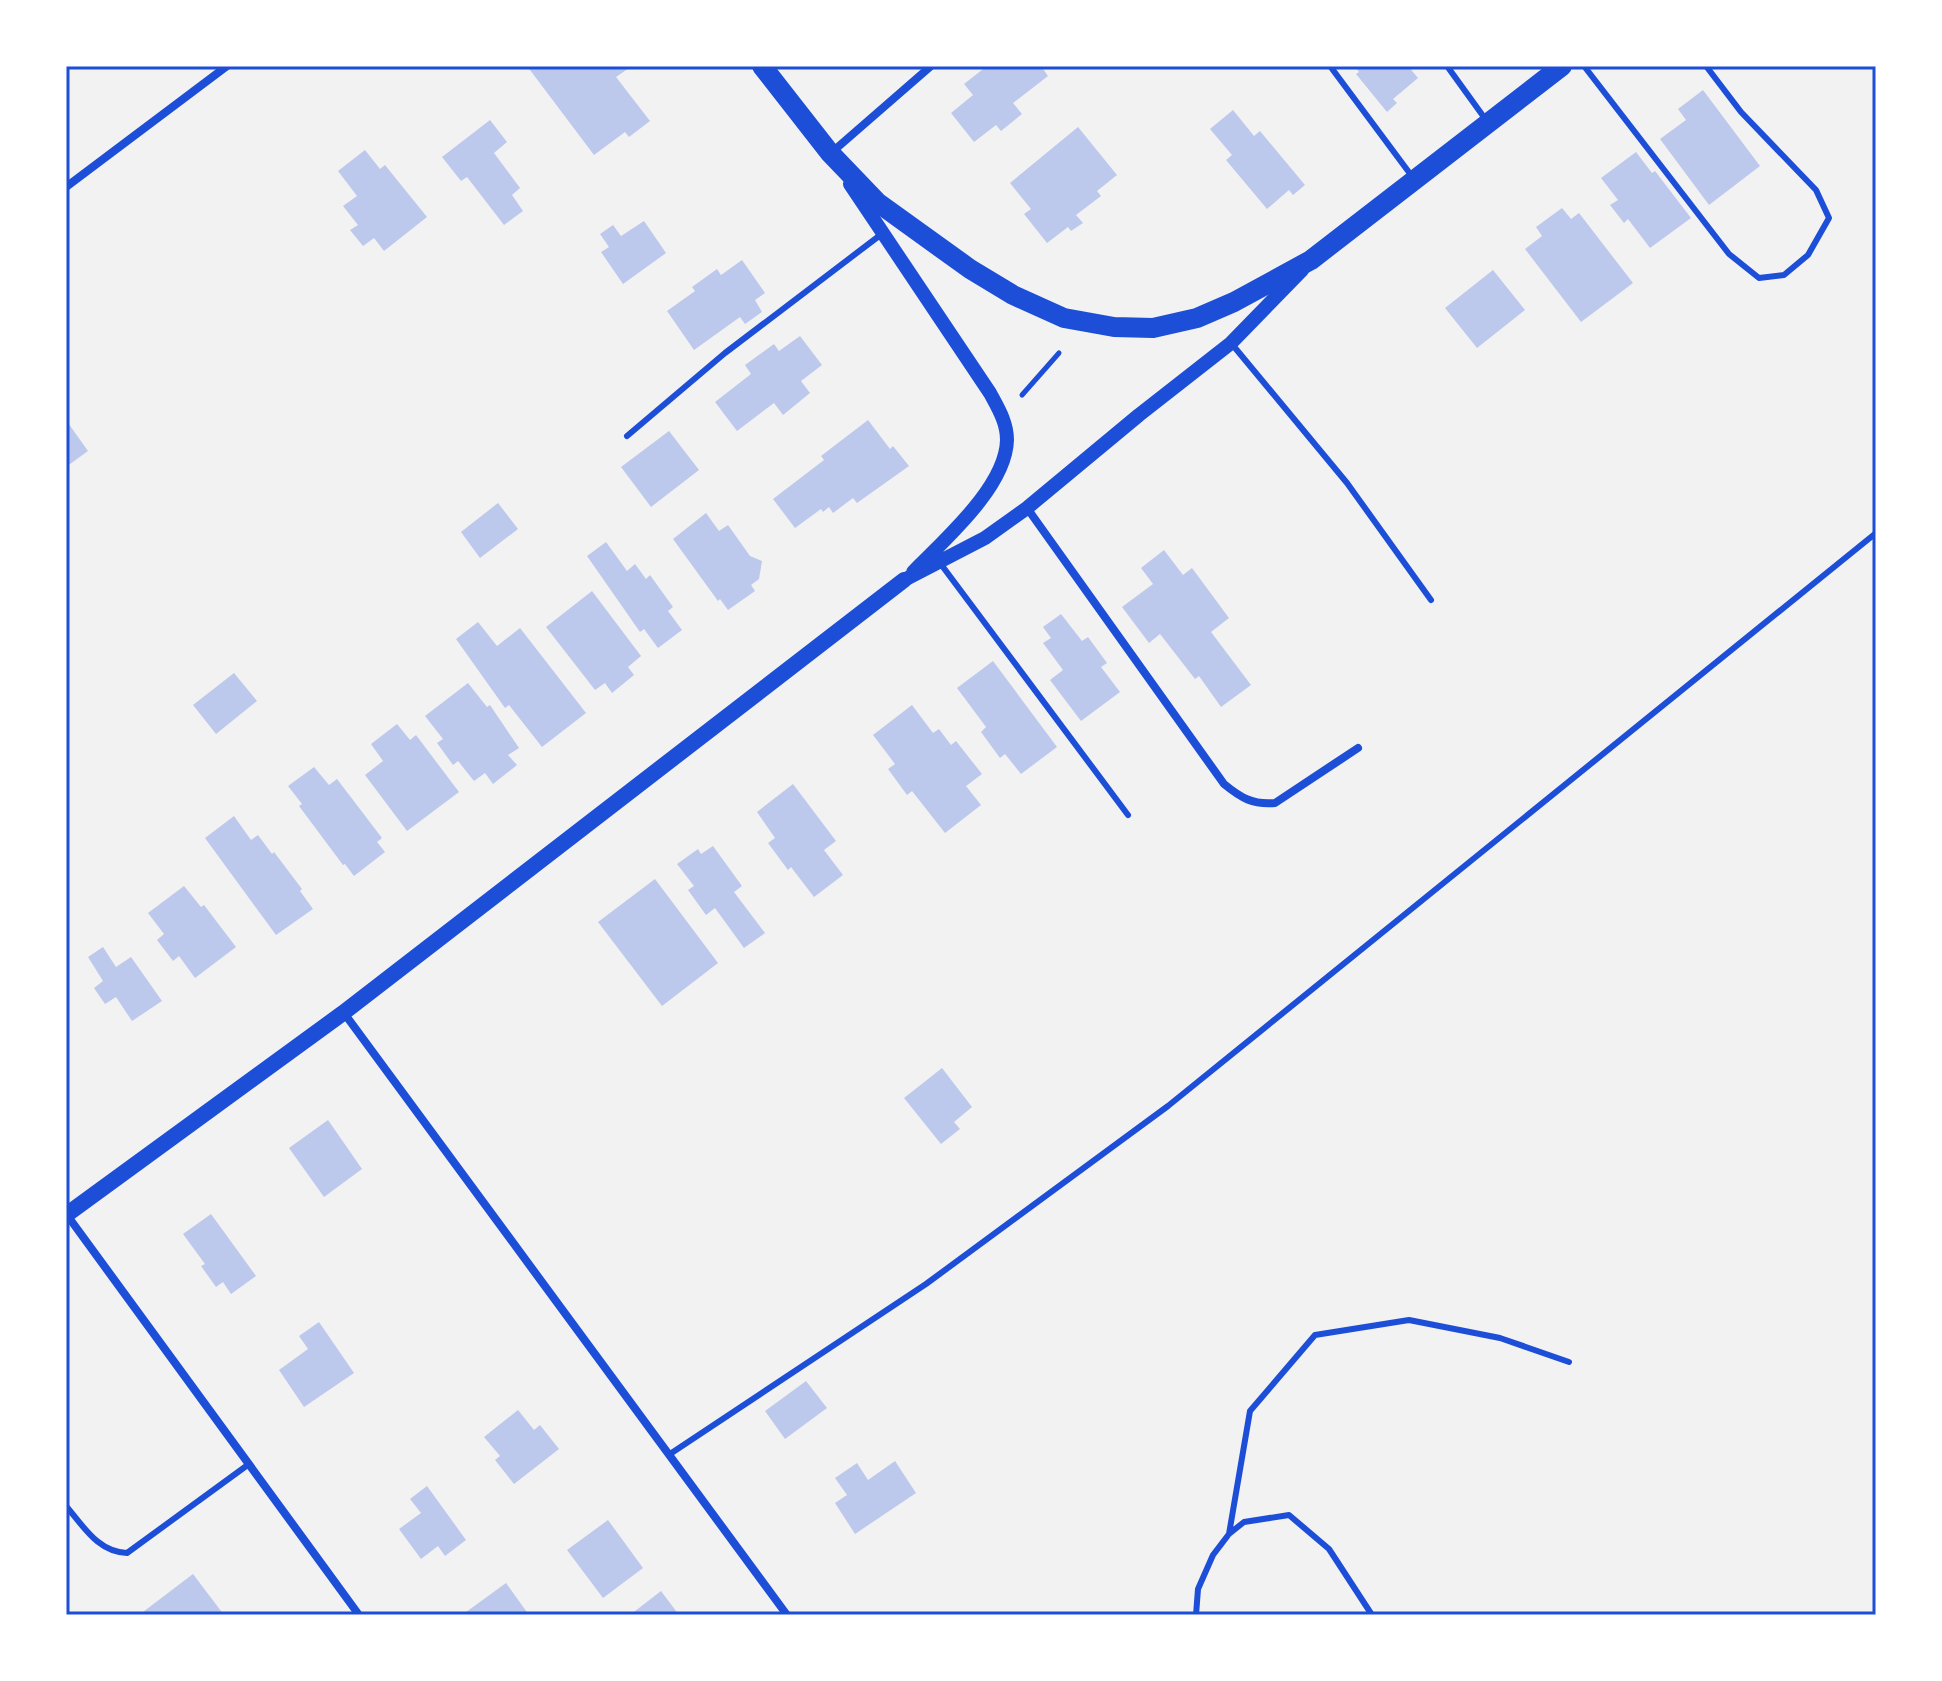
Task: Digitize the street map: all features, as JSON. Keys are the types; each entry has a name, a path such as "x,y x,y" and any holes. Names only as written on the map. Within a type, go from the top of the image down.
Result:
{"main road":[{"path":"762,66 830,153 877,202 922,237 1013,295 1064,318 1114,327 1153,328 1197,318 1234,302 1311,260 1562,66"},
{"path":"66,1215 343,1013 904,580"}],"street":[{"path":"66,187 227,66"},
{"path":"904,580 973,509 995,480 1007,441 1003,416 830,153 931,66"},
{"path":"904,580 985,538 1027,508 1231,343 1311,260"},
{"path":"1027,508 1224,784 1242,799 1261,804 1275,803 1358,748"},
{"path":"343,1013 787,1615"},
{"path":"66,1215 359,1615"}],"lane":[{"path":"1330,66 1415,180"},
{"path":"1447,66 1488,123"},
{"path":"1584,66 1729,254 1759,278 1784,275 1808,255 1829,218 1816,190 1741,112 1706,66"},
{"path":"627,436 725,353 883,233"},
{"path":"1231,343 1347,483 1431,600"},
{"path":"670,1454 926,1284 1168,1106 1876,533"},
{"path":"940,563 1128,815"},
{"path":"1229,1534 1250,1411 1315,1335 1409,1320 1500,1338 1569,1362"},
{"path":"66,1506 94,1540 112,1553 127,1553 249,1464"},
{"path":"1196,1615 1198,1589 1213,1555 1229,1534 1244,1522 1289,1515 1329,1549 1372,1615"}],"path":[{"path":"1021,397 1059,353"}],"building":[{"path":"527,66 632,66 616,77 650,121 629,137 625,132 594,155"},
{"path":"987,66 1041,66 1048,76 1013,103 1022,114 1001,131 996,125 974,142 951,113 973,95 964,84"},
{"path":"1355,66 1408,66 1418,78 1393,99 1397,103 1387,112 1356,74 1359,72"},
{"path":"1703,90 1760,166 1709,205 1660,139 1686,120 1678,109"},
{"path":"1233,110 1254,136 1260,131 1305,185 1293,195 1289,190 1267,209 1226,160 1232,155 1210,129"},
{"path":"490,120 507,142 494,153 520,188 512,195 523,211 504,225 467,177 461,181 442,157"},
{"path":"1078,127 1117,175 1097,191 1101,196 1076,215 1083,223 1071,231 1068,227 1047,243 1024,214 1031,209 1010,183"},
{"path":"365,150 380,169 385,165 427,217 384,251 374,238 363,246 350,230 358,225 343,206 357,196 338,171"},
{"path":"1636,152 1652,173 1655,171 1691,218 1650,248 1628,219 1624,223 1610,205 1618,200 1601,178"},
{"path":"1562,208 1571,219 1579,213 1633,283 1581,322 1525,249 1542,236 1536,227"},
{"path":"644,221 666,253 623,284 601,252 609,247 600,234 613,225 621,236"},
{"path":"742,260 765,293 755,300 762,312 745,324 740,317 694,350 667,311 695,291 692,287 717,269 721,275"},
{"path":"1493,270 1525,310 1477,348 1445,308"},
{"path":"800,336 822,365 801,381 810,393 783,415 774,403 737,431 715,402 751,374 745,365 774,344 779,351"},
{"path":"66,420 88,451 66,467"},
{"path":"868,420 890,449 893,446 909,466 857,503 853,498 833,513 829,507 823,512 821,509 795,528 773,499 824,460 821,456"},
{"path":"669,431 699,470 651,507 621,467"},
{"path":"498,503 518,529 480,558 461,532"},
{"path":"706,513 719,531 728,525 750,556 762,561 759,579 751,585 755,591 728,610 673,539"},
{"path":"606,542 627,571 635,564 646,579 650,575 673,607 668,611 682,630 658,648 644,629 640,632 587,556"},
{"path":"1164,550 1183,575 1192,568 1229,618 1211,632 1251,685 1221,707 1199,676 1195,679 1160,634 1149,643 1122,607 1153,584 1141,568"},
{"path":"592,591 641,656 628,667 634,675 612,693 605,683 595,690 546,627"},
{"path":"1061,614 1082,641 1088,637 1107,663 1101,667 1120,692 1081,721 1050,680 1063,670 1043,643 1051,638 1043,627"},
{"path":"478,622 497,646 520,628 586,713 542,747 509,705 505,708 456,639"},
{"path":"993,661 1057,747 1021,774 1005,754 1000,758 981,732 986,727 957,688"},
{"path":"234,673 257,701 216,734 193,705"},
{"path":"468,683 487,707 490,705 519,748 508,755 517,765 493,784 485,773 474,781 458,761 453,765 437,743 443,739 425,716"},
{"path":"912,705 933,733 939,729 951,745 956,741 982,774 966,786 981,805 945,833 912,791 907,795 888,769 895,764 873,735"},
{"path":"397,724 410,740 416,735 459,792 407,831 365,775 383,761 371,744"},
{"path":"314,767 329,785 337,779 382,838 377,842 385,852 354,876 299,806 302,804 288,786"},
{"path":"793,784 836,841 824,850 843,875 814,897 768,843 775,838 757,812"},
{"path":"234,816 251,840 258,835 272,854 274,852 313,909 276,935 205,838"},
{"path":"713,846 742,886 734,892 765,933 744,948 715,908 706,915 688,890 694,886 677,864 698,849 701,854"},
{"path":"655,879 718,963 662,1006 598,922"},
{"path":"184,886 201,907 204,905 236,947 195,978 179,956 173,961 157,940 164,934 148,913"},
{"path":"103,947 116,967 131,957 162,1001 132,1021 116,997 105,1004 94,988 103,981 88,957"},
{"path":"942,1068 972,1107 954,1122 960,1129 941,1144 904,1098"},
{"path":"328,1120 362,1169 324,1197 289,1148"},
{"path":"211,1214 256,1276 231,1294 223,1282 216,1287 201,1266 205,1264 183,1234"},
{"path":"319,1322 354,1373 304,1407 279,1370 308,1349 299,1336"},
{"path":"806,1381 827,1408 785,1439 765,1411"},
{"path":"518,1410 534,1430 540,1425 559,1449 514,1484 495,1460 500,1456 484,1437"},
{"path":"895,1461 916,1493 855,1534 835,1503 847,1495 835,1478 857,1463 868,1480"},
{"path":"427,1486 466,1540 445,1556 438,1546 421,1559 399,1529 421,1513 410,1499"},
{"path":"608,1520 643,1568 603,1598 567,1550"},
{"path":"193,1574 224,1615 139,1615"},
{"path":"506,1583 529,1615 462,1615"},
{"path":"661,1591 679,1615 630,1615"}]}
